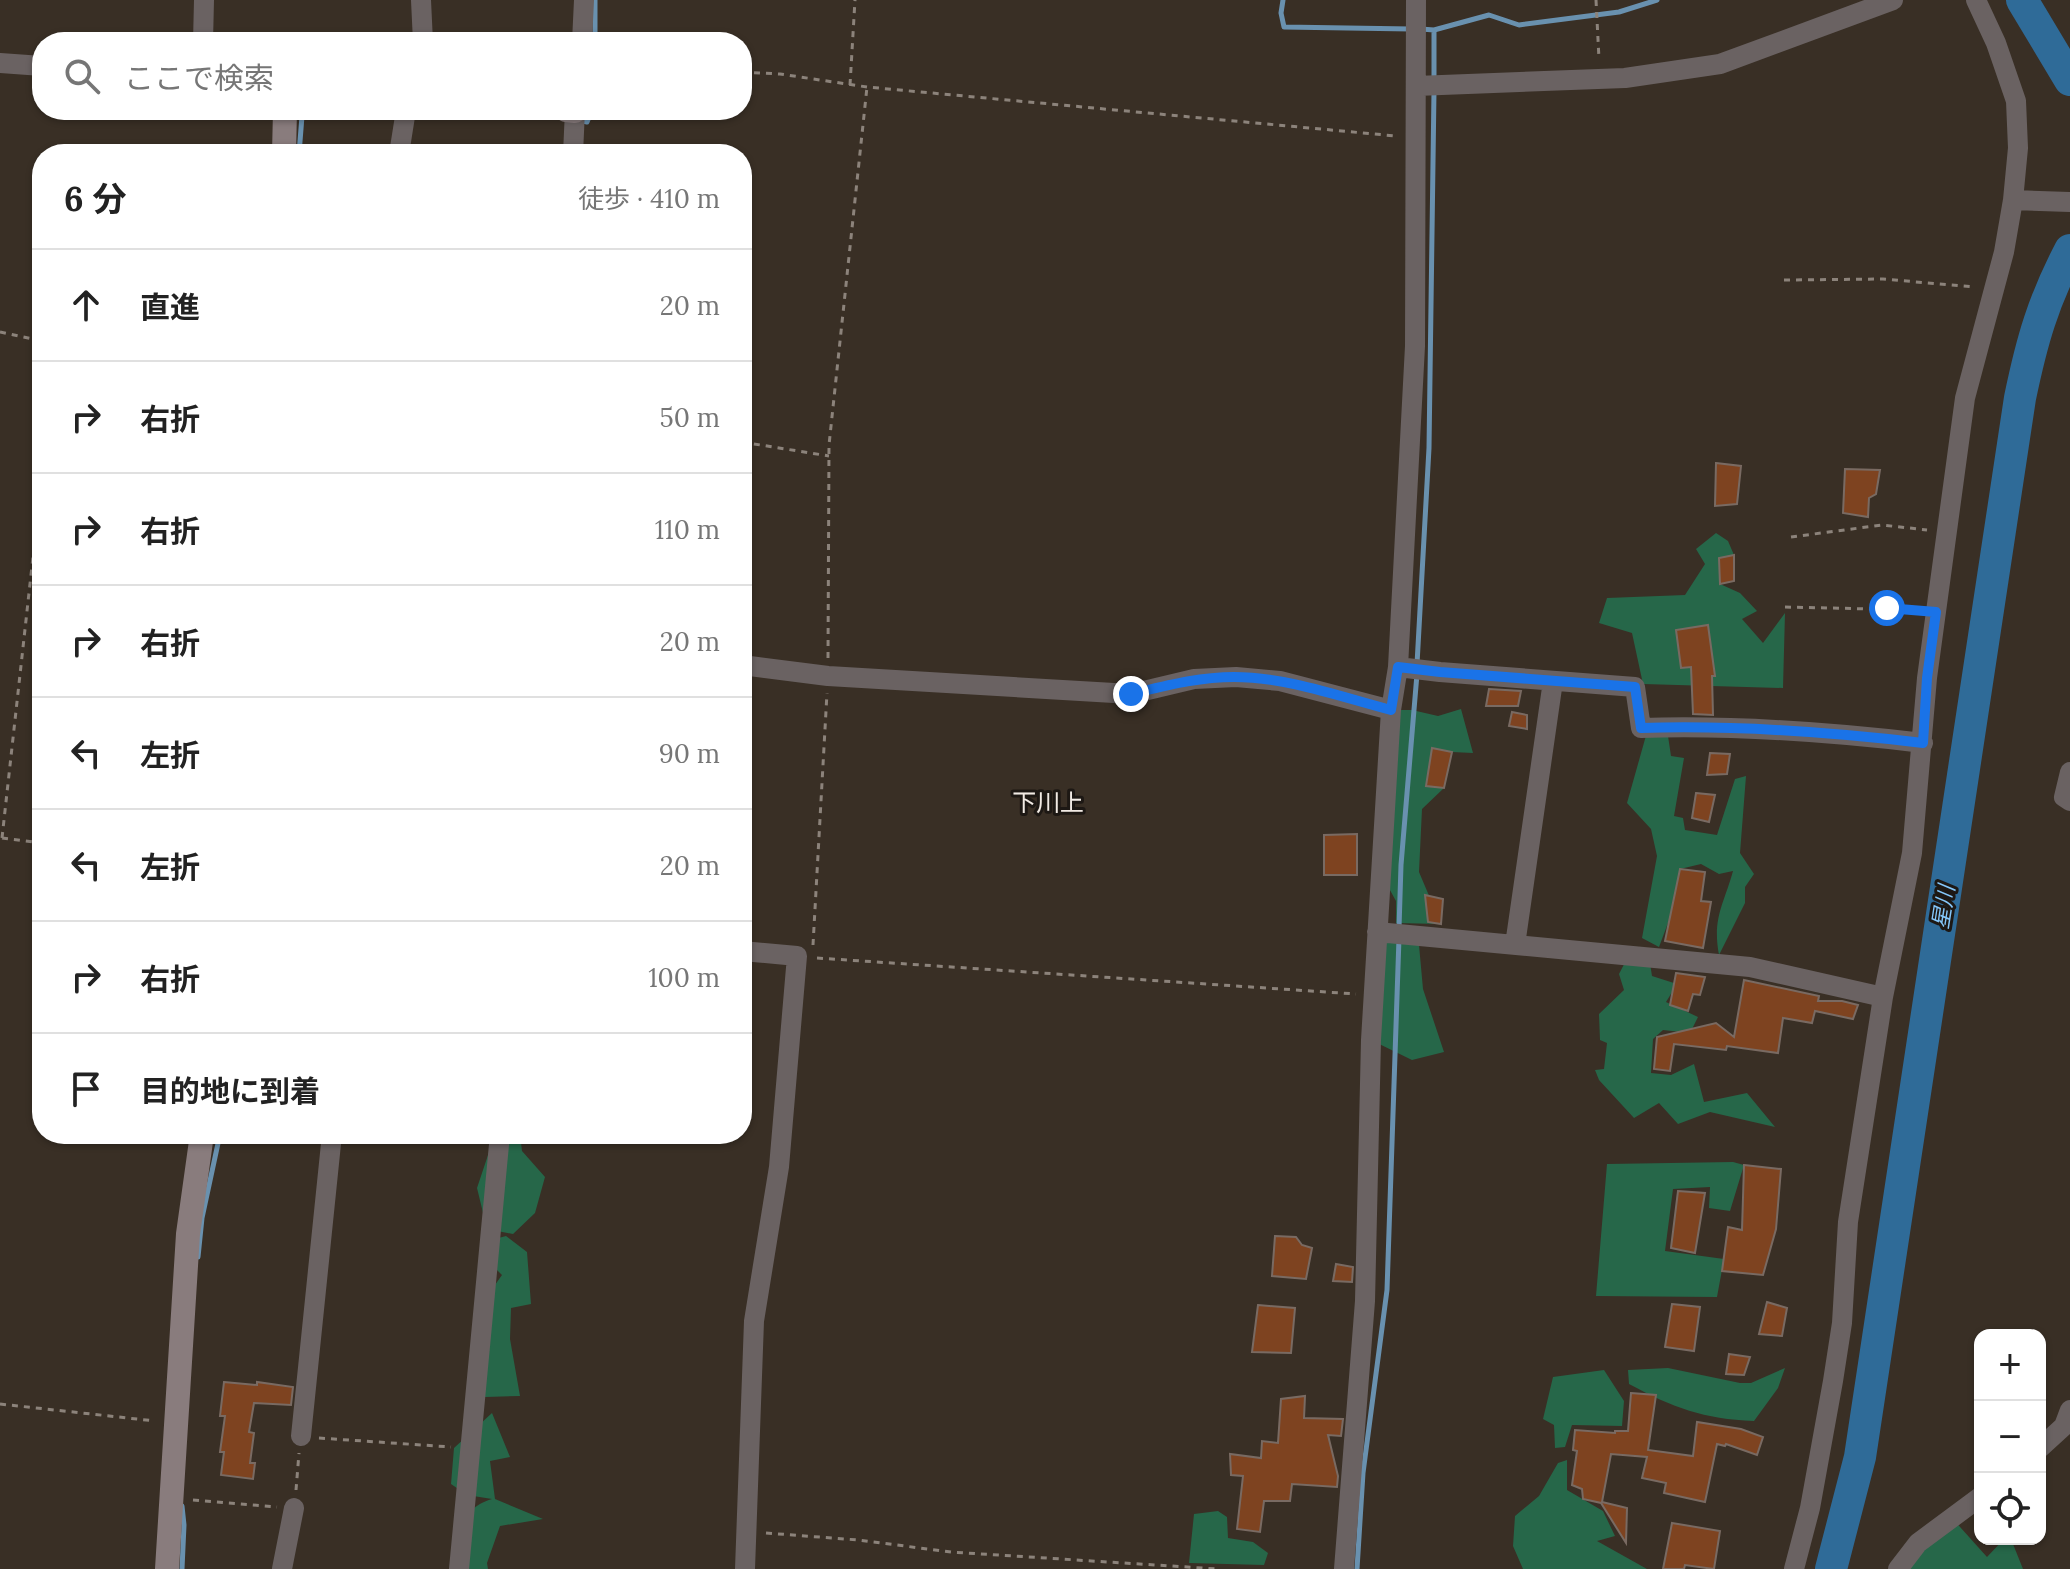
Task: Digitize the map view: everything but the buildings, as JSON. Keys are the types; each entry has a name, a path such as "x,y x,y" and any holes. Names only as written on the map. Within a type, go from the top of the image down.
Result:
{"street":[{"path":"203,32 204,0"},
{"path":"421,0 423,32"},
{"path":"582,32 584,0"},
{"path":"1344,1569 1365,1301 1373,995 1391,710 1398,667 1415,346 1416,0"},
{"path":"1416,86 1625,78 1720,64 1893,0"},
{"path":"1794,1569 1810,1508 1833,1381 1842,1323 1848,1222 1883,997 1912,853 1927,678 1965,398 2019,200 2016,101 1996,43 1976,0"},
{"path":"0,63 32,65"},
{"path":"284,144 285,120"},
{"path":"401,144 404,120"},
{"path":"573,144 575,120"},
{"path":"2019,200 2070,202"},
{"path":"752,666 828,676 1131,694 1194,679 1236,677 1280,681 1391,710"},
{"path":"1398,667 1635,687 1641,728 1689,727 1844,734 1923,743"},
{"path":"1515,945 1553,681"},
{"path":"2070,772 2064,797 2070,801"},
{"path":"1377,932 1750,967 1883,997"},
{"path":"745,1569 754,1321 779,1167 797,956 752,952"},
{"path":"167,1569 188,1234 201,1144"},
{"path":"301,1436 331,1144"},
{"path":"459,1569 499,1144"},
{"path":"2046,1442 2064,1426 2070,1410"},
{"path":"1898,1569 1918,1543 1974,1501"},
{"path":"282,1569 294,1508"}],"path":[{"path":"850,85 855,0"},
{"path":"1596,0 1601,79"},
{"path":"752,73 867,87 1416,138"},
{"path":"867,87 829,456 828,676 812,958 1373,995"},
{"path":"1784,280 1883,279 1994,288"},
{"path":"0,332 32,339"},
{"path":"752,444 829,456"},
{"path":"1791,537 1882,525 1947,532"},
{"path":"32,564 1,838 32,842"},
{"path":"1785,607 1936,612"},
{"path":"0,1404 175,1423"},
{"path":"171,1498 294,1508 301,1436 471,1449"},
{"path":"747,1532 858,1540 951,1552 1218,1569"}],"green space":[{"path":"1716,533 1728,541 1734,555 1719,558 1720,584 1740,593 1757,611 1742,619 1763,643 1785,613 1783,688 1643,684 1632,633 1599,623 1607,598 1685,595 1705,564 1696,549"},
{"path":"1461,709 1473,753 1452,752 1444,788 1422,809 1419,872 1441,924 1396,923 1396,901 1385,881 1391,710 1412,710 1438,716"},
{"path":"1647,732 1668,736 1671,756 1684,758 1674,816 1683,818 1685,830 1717,835 1735,779 1746,776 1740,853 1754,874 1745,887 1745,903 1719,955 1718,921 1733,871 1719,874 1701,864 1680,869 1671,915 1659,947 1642,938 1657,856 1651,829 1627,803"},
{"path":"1394,936 1419,945 1423,989 1444,1052 1412,1060 1371,1040 1376,953"},
{"path":"1633,947 1649,957 1652,976 1677,984 1666,1002 1698,1017 1690,1033 1663,1030 1653,1039 1651,1073 1671,1075 1694,1064 1704,1102 1747,1093 1775,1127 1710,1112 1678,1124 1659,1103 1634,1118 1599,1080 1595,1070 1604,1069 1607,1043 1600,1040 1599,1014 1624,990 1619,974"},
{"path":"492,1144 521,1144 522,1151 545,1177 535,1213 513,1234 487,1229 477,1188"},
{"path":"1733,1162 1744,1165 1730,1211 1709,1208 1710,1187 1673,1189 1665,1251 1724,1259 1717,1297 1596,1296 1607,1164"},
{"path":"506,1236 527,1252 531,1304 511,1308 510,1339 520,1396 485,1397 485,1299 502,1275 488,1261 491,1240"},
{"path":"1668,1368 1751,1383 1785,1368 1778,1388 1754,1421 1689,1411 1629,1384 1628,1370"},
{"path":"1604,1370 1624,1401 1622,1426 1572,1425 1565,1447 1555,1448 1554,1425 1543,1419 1553,1377"},
{"path":"492,1413 510,1457 490,1461 495,1499 543,1519 500,1526 487,1563 488,1569 459,1569 467,1517 480,1504 492,1499 467,1495 451,1484 454,1448"},
{"path":"1567,1460 1567,1490 1603,1511 1615,1536 1597,1541 1647,1569 1523,1569 1513,1546 1515,1516 1539,1496 1558,1463"},
{"path":"1218,1511 1227,1517 1228,1538 1253,1542 1268,1553 1264,1565 1189,1563 1194,1514"},
{"path":"1952,1518 1987,1557 1998,1545 2013,1545 2023,1569 1898,1569"}],"waterway":[{"path":"595,0 595,32"},
{"path":"1283,0 1281,13 1284,27 1411,29"},
{"path":"1421,29 1434,30 1489,15 1519,25 1619,12 1657,0"},
{"name":"星川","path":"2022,0 2070,80"},
{"path":"1434,30 1434,81"},
{"path":"1417,664 1429,448 1434,91"},
{"path":"300,144 302,120"},
{"path":"579,120 588,120"},
{"name":"星川","path":"1831,1569 1860,1457 2020,398 2039,322 2070,250"},
{"path":"1399,928 1401,865 1417,674"},
{"path":"1357,1569 1363,1473 1387,1290 1399,938"},
{"path":"198,1257 202,1218 218,1144"},
{"path":"182,1506 182,1569"}],"district":[{"name":"下川上","path":"1048,802"}],"route":[{"path":"1131,694 1194,679 1236,677 1280,681 1391,710 1398,667 1635,687 1641,728 1689,727 1844,734 1923,743 1927,678 1936,612 1887,608"}]}
